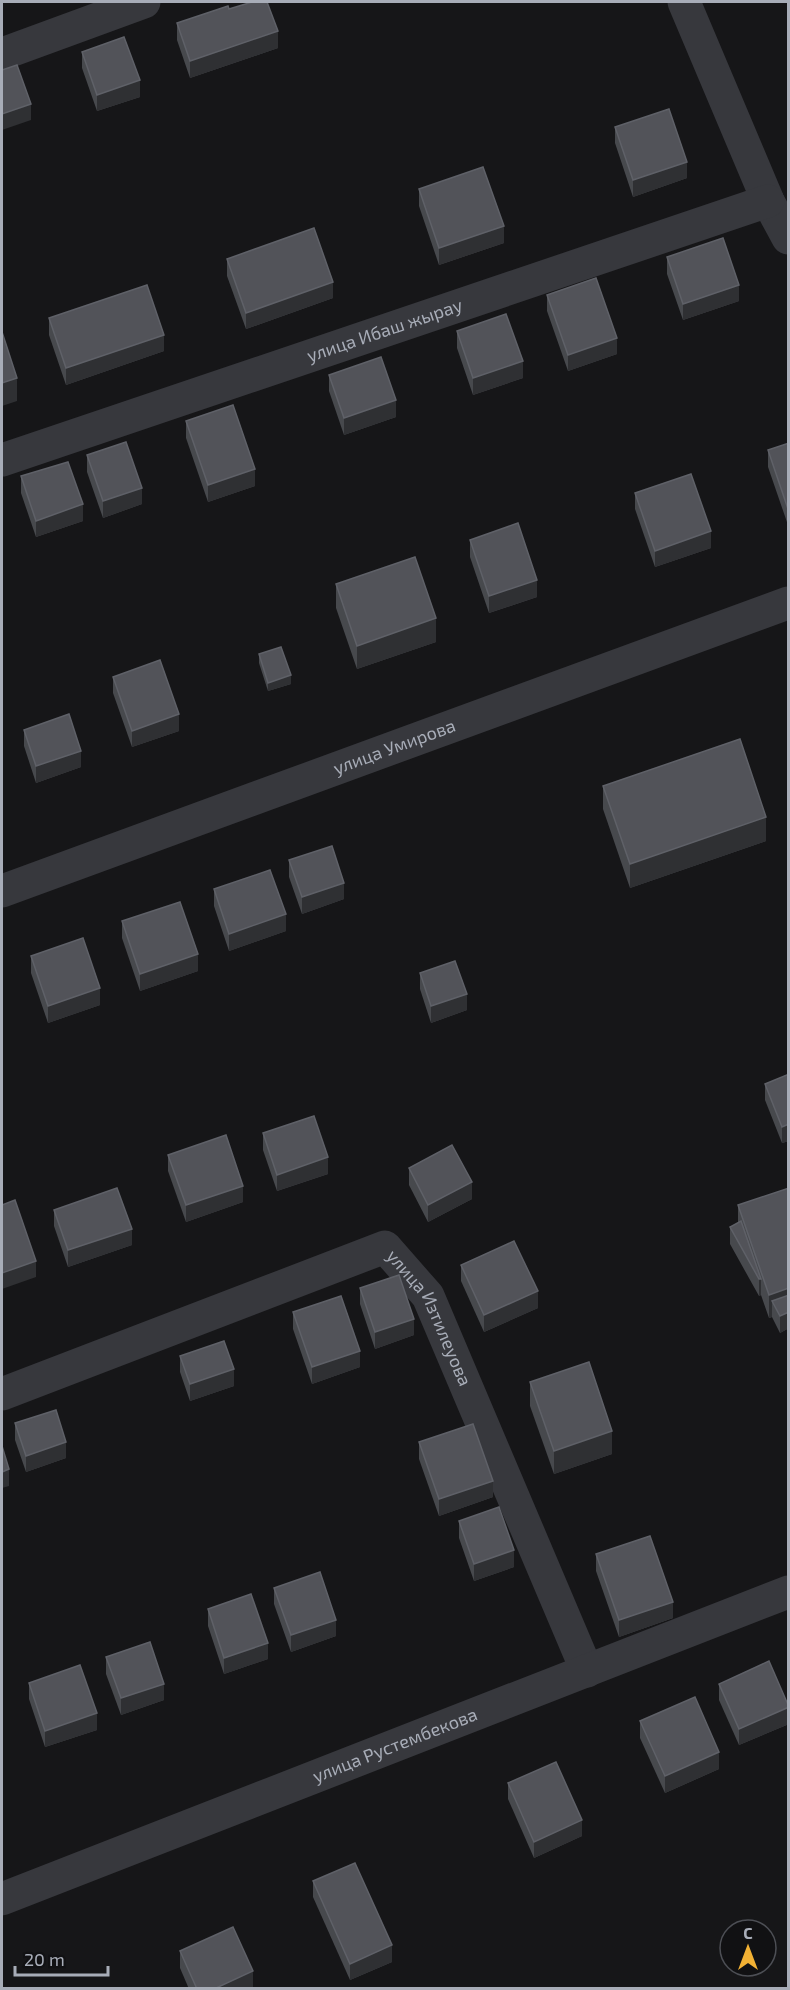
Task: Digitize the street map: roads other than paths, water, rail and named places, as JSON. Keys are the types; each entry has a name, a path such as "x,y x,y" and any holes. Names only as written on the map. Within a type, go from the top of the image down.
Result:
{"street":[{"path":"2,54 144,2"},
{"path":"684,2 768,201 789,237"},
{"name":"улица Ибаш жырау","path":"2,460 768,201"},
{"name":"улица Умирова","path":"2,891 789,603"},
{"name":"улица Изтилеуова","path":"2,1394 385,1247 428,1296 587,1671"},
{"name":"улица Рустембекова","path":"2,1899 789,1592"}]}
